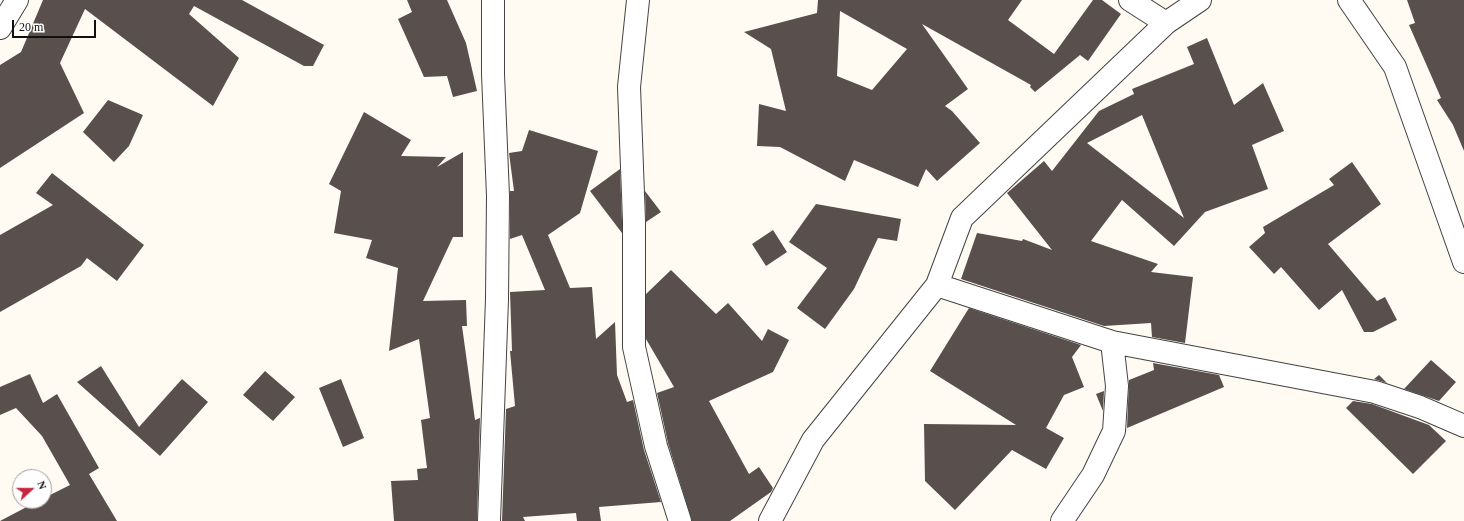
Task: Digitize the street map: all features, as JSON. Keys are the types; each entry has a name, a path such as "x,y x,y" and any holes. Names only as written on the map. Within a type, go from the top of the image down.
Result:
{"street":[{"path":"0,28 17,0"},
{"path":"489,521 498,228 493,74 493,0"},
{"path":"638,0 629,86 634,221 634,347 656,446 680,521"},
{"path":"1130,0 1166,23"},
{"path":"770,521 813,440 936,285 962,218 1166,23 1200,0"},
{"path":"1349,0 1395,67 1464,262"},
{"path":"936,285 1112,342 1375,392 1420,407 1464,426"},
{"path":"1062,521 1093,475 1114,431 1117,386 1112,342"}],"building":[{"path":"43,0 242,0 324,45 313,66 304,66 194,6 189,14 239,58 213,106 85,9 60,63 84,113 0,168 0,65 21,52"},
{"path":"407,0 447,0 466,43 477,91 453,97 447,76 424,77 398,19 412,12"},
{"path":"818,0 1022,0 1008,20 1054,54 1093,0 1102,0 1121,14 1088,61 1080,55 1035,92 1030,87 1031,85 922,24 968,89 945,106 952,111 980,143 937,181 926,169 918,187 854,160 845,181 780,147 757,146 759,104 786,111 771,49 744,32 817,13","holes":["840,11 907,49 872,90 837,76"]},
{"path":"1407,0 1464,0 1464,151 1453,125 1437,100 1441,98 1409,25 1415,23"},
{"path":"1207,38 1234,105 1263,83 1284,131 1252,145 1268,189 1205,212 1174,246 1122,200 1091,241 1158,264 1151,272 1193,277 1185,343 1152,337 1151,323 1104,326 961,279 977,233 1022,241 1023,239 1052,250 1007,193 1044,161 1052,171 1099,111 1134,94 1132,89 1194,64 1187,47","holes":["1142,115 1184,218 1087,143"]},
{"path":"108,100 143,115 129,146 114,162 83,132"},
{"path":"364,112 411,140 401,156 446,157 437,167 463,152 463,237 453,237 423,301 466,300 467,326 462,326 475,420 480,418 477,521 394,521 391,481 418,480 417,469 427,468 421,420 430,418 419,339 389,351 398,268 366,258 372,240 334,233 341,191 329,184"},
{"path":"529,130 598,151 580,213 548,235 570,288 592,287 596,339 615,322 617,375 627,402 633,400 644,450 661,502 599,507 601,521 577,521 576,513 523,517 525,521 502,521 506,409 515,406 510,351 512,351 510,292 545,290 522,235 510,239 510,191 514,191 509,153 522,151"},
{"path":"1352,162 1381,204 1328,244 1377,301 1385,297 1397,320 1373,332 1364,332 1342,290 1319,310 1281,267 1274,274 1249,247 1265,233 1263,227 1334,185 1329,179"},
{"path":"620,169 622,221 622,233 590,191"},
{"path":"52,173 144,245 117,281 87,258 81,266 0,312 0,235 53,205 36,193"},
{"path":"645,191 661,212 646,222 646,221"},
{"path":"816,204 901,219 897,241 878,238 854,289 825,329 797,308 827,268 789,242"},
{"path":"773,230 787,252 766,266 752,244"},
{"path":"671,270 716,314 728,303 762,341 768,329 789,340 773,372 709,401 749,474 759,467 773,488 771,492 730,521 692,521 668,443 657,393 674,387 646,339 646,294"},
{"path":"969,308 1081,345 1072,357 1084,387 1064,395 1046,428 1064,438 1046,469 1012,450 955,510 925,481 924,424 1016,425 930,371"},
{"path":"1431,360 1456,382 1439,401 1404,389"},
{"path":"1153,363 1219,375 1224,387 1127,428 1129,380 1154,370"},
{"path":"101,366 139,427 182,379 208,402 160,456 77,382"},
{"path":"265,371 295,397 273,421 243,395"},
{"path":"30,374 43,403 57,394 99,468 89,474 117,521 0,521 23,509 52,509 52,494 70,485 42,436 16,408 0,415 0,387"},
{"path":"1379,375 1387,383 1374,379"},
{"path":"341,379 364,438 343,447 319,388"},
{"path":"1104,391 1103,411 1096,394"},
{"path":"1353,401 1372,404 1429,425 1446,441 1413,474 1346,408"}]}
